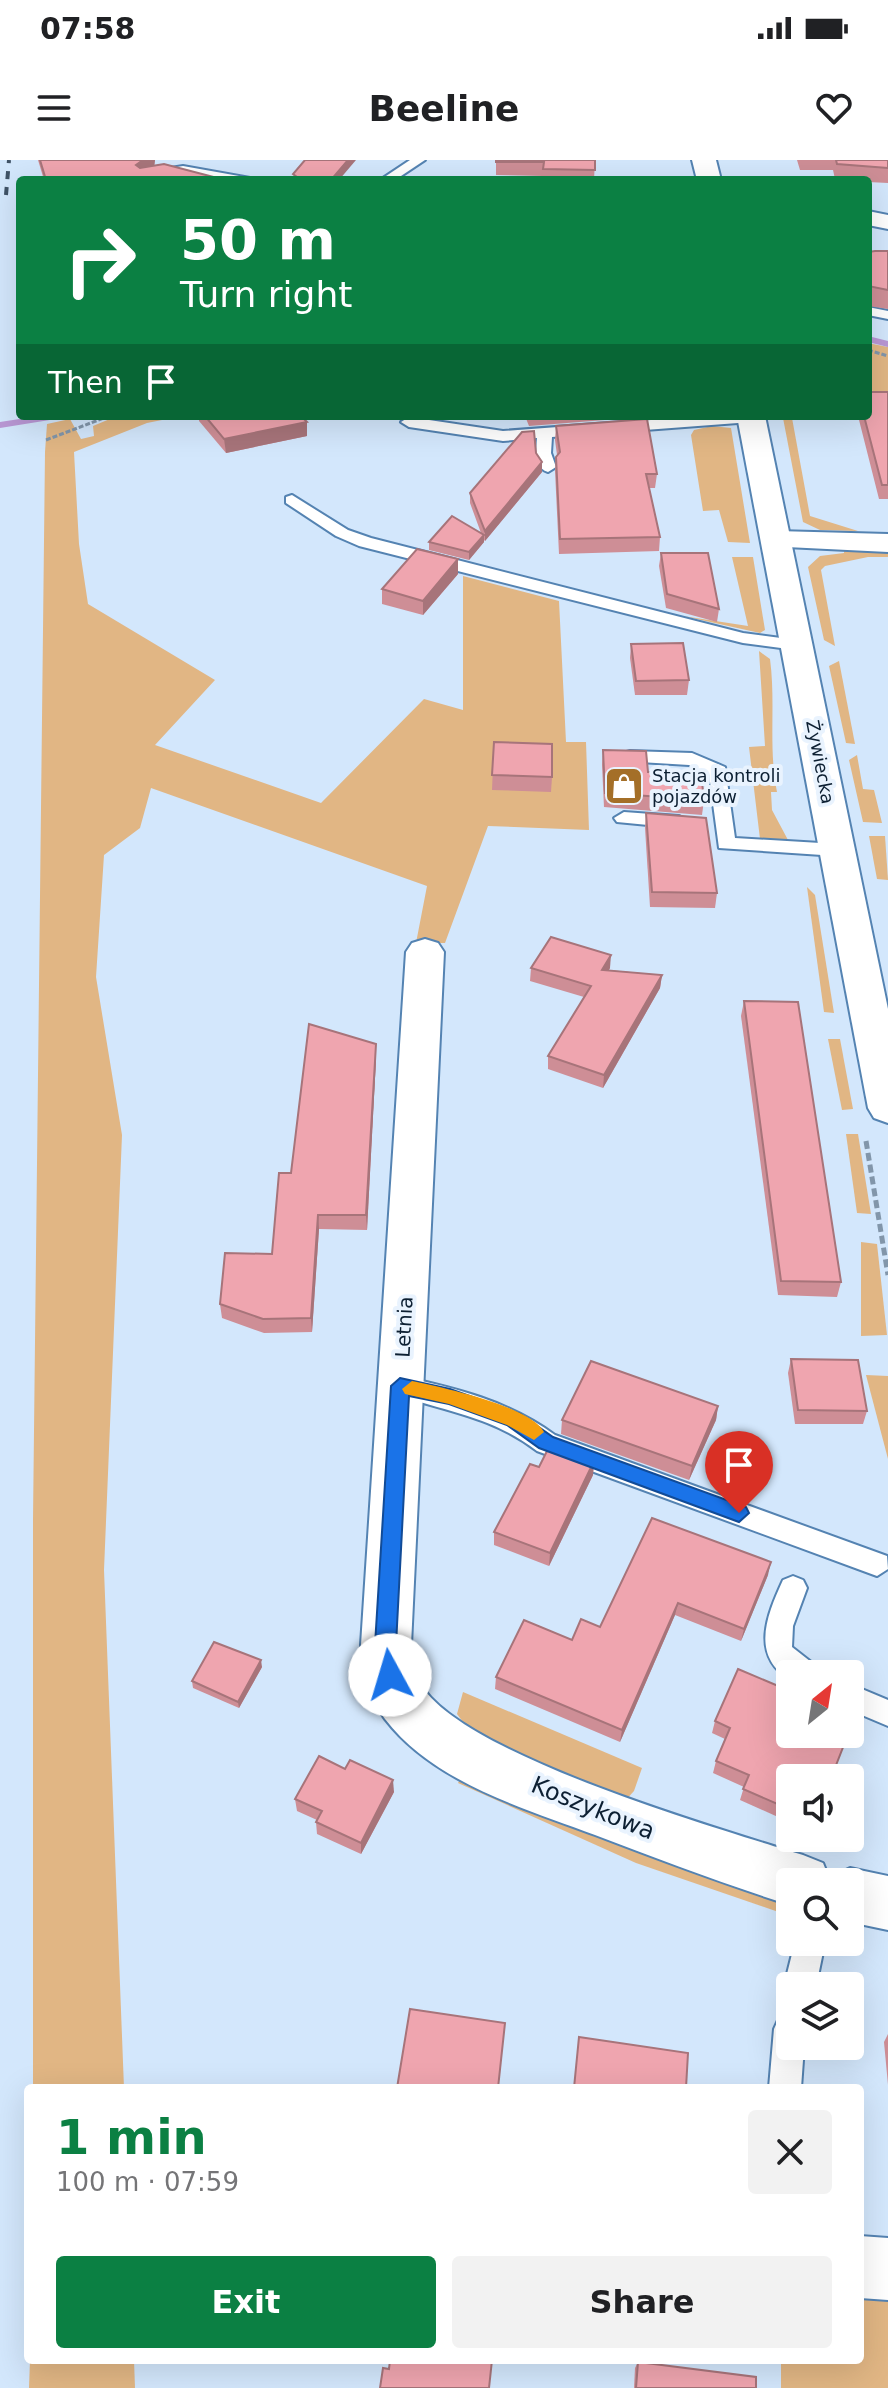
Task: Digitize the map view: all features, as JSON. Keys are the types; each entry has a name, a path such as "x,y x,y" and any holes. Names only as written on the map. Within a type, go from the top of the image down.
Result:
{"street":[{"name":"Żywiecka","path":"752,420 888,1108"},
{"path":"777,540 888,543"},
{"name":"Letnia","path":"402,1700 390,1675 386,1645 425,952"},
{"name":"Koszykowa","path":"402,1700 443,1739 483,1762 648,1830 776,1873"},
{"path":"864,1898 888,1903"},
{"path":"864,2267 888,2269"}],"lane":[{"path":"393,176 419,160"},
{"path":"154,176 176,170 224,176"},
{"path":"409,422 480,434 545,433 682,420"},
{"path":"682,431 700,420"},
{"path":"545,433 543,453 548,467"},
{"path":"292,500 342,533 365,542 743,638 796,645"},
{"path":"630,757 692,759 718,771 710,825"},
{"path":"624,818 710,825 726,844 837,850"},
{"path":"400,1386 450,1397 513,1420 546,1443 877,1564"},
{"path":"784,1660 777,1652 775,1640 793,1588"},
{"path":"864,1703 888,1713"},
{"path":"785,2084 787,2060"}],"path":[{"path":"46,440 98,420"}],"shaded area":[{"path":"872,344 888,347 888,394 872,391"},
{"path":"71,420 81,439 94,436 93,426 107,420 162,420 74,452 79,544 88,604 215,680 155,745 321,803 424,699 463,710 463,576 559,601 566,742 586,742 589,830 488,826 445,943 416,943 427,886 151,788 140,828 104,855 96,977 122,1135 104,1570 124,2084 33,2084 33,1520 45,452 47,424"},
{"path":"783,420 792,420 810,516 858,531 820,530 803,522"},
{"path":"712,426 731,428 750,543 728,542 719,510 703,511 691,435 694,430"},
{"path":"844,549 888,550 888,557 868,557 825,566 821,570 835,646 824,640 808,567 820,556 844,553"},
{"path":"732,557 753,557 765,630 760,633 683,616 748,626"},
{"path":"759,651 770,659 772,676 773,759 777,792 771,792 772,810 788,840 760,839 749,747 765,746"},
{"path":"839,661 855,744 846,743 829,666"},
{"path":"857,755 863,789 874,790 882,823 863,822 849,760"},
{"path":"869,836 885,836 888,880 877,879"},
{"path":"807,887 815,895 834,1013 824,1012"},
{"path":"828,1039 840,1039 853,1109 842,1110"},
{"path":"846,1134 858,1134 871,1214 857,1213"},
{"path":"861,1242 877,1244 887,1335 861,1336"},
{"path":"866,1375 888,1376 888,1459"},
{"path":"463,1692 642,1768 634,1791 624,1802 553,1775 466,1726 457,1714"},
{"path":"466,1769 776,1890 776,1911 636,1863 458,1783"},
{"path":"864,2289 888,2291 888,2388 781,2388 781,2364 864,2364"},
{"path":"30,2364 134,2364 135,2388 29,2388"}],"building":[{"path":"40,160 143,160 136,165 140,168 164,164 210,176 45,176"},
{"path":"305,160 348,160 334,176 293,174"},
{"path":"496,160 595,160 595,170 543,169 544,162"},
{"path":"836,160 888,160 888,168 837,164"},
{"path":"872,251 888,251 888,290 872,287"},
{"path":"872,392 888,392 888,485 882,485 865,420 872,420"},
{"path":"208,420 307,422 224,439"},
{"path":"647,420 657,474 646,474 660,537 560,539 556,457 560,452 556,426"},
{"path":"534,431 536,453 542,462 485,531 470,493 522,432"},
{"path":"452,516 484,535 469,552 429,542"},
{"path":"417,549 458,559 423,601 382,589"},
{"path":"661,553 708,553 719,609 667,594"},
{"path":"683,643 689,680 636,681 631,644"},
{"path":"494,742 552,744 552,777 492,775"},
{"path":"603,750 646,751 648,772 701,773 704,800 605,793"},
{"path":"646,813 706,818 717,893 652,892"},
{"path":"551,937 611,955 602,970 662,975 604,1075 548,1056 591,986 531,968"},
{"path":"744,1001 798,1002 841,1282 781,1281"},
{"path":"309,1024 376,1044 366,1215 318,1215 311,1318 263,1319 220,1304 225,1253 272,1254 279,1173 291,1173"},
{"path":"791,1359 858,1360 867,1411 798,1410"},
{"path":"591,1361 718,1406 692,1466 562,1420"},
{"path":"550,1445 594,1461 550,1553 494,1532 530,1464 539,1467"},
{"path":"652,1518 771,1562 744,1629 678,1603 622,1730 496,1677 524,1620 572,1640 581,1619 600,1627"},
{"path":"214,1642 261,1660 238,1702 192,1681"},
{"path":"738,1669 776,1685 776,1748 843,1748 836,1764 776,1764 776,1803 743,1789 749,1775 716,1761 730,1728 715,1721"},
{"path":"319,1756 345,1769 350,1760 393,1780 361,1843 316,1822 322,1811 295,1799"},
{"path":"410,2009 505,2023 498,2084 398,2084"},
{"path":"579,2037 688,2053 686,2084 574,2084"},
{"path":"390,2364 492,2364 489,2388 380,2388 383,2368 389,2369"},
{"path":"638,2364 756,2377 756,2388 636,2388"}],"waterway":[{"path":"872,340 888,344"},
{"path":"0,425 31,420"}],"railway":[{"path":"6,195 9,160"}],"slow traffic":[{"path":"412,1389 450,1397 513,1420 534,1432"}],"place":[{"name":"Stacja kontroli pojazdów","path":"624,786"}],"route":[{"path":"390,1675 386,1645 400,1386 450,1397 513,1420 529,1428 546,1443 739,1513"}]}
